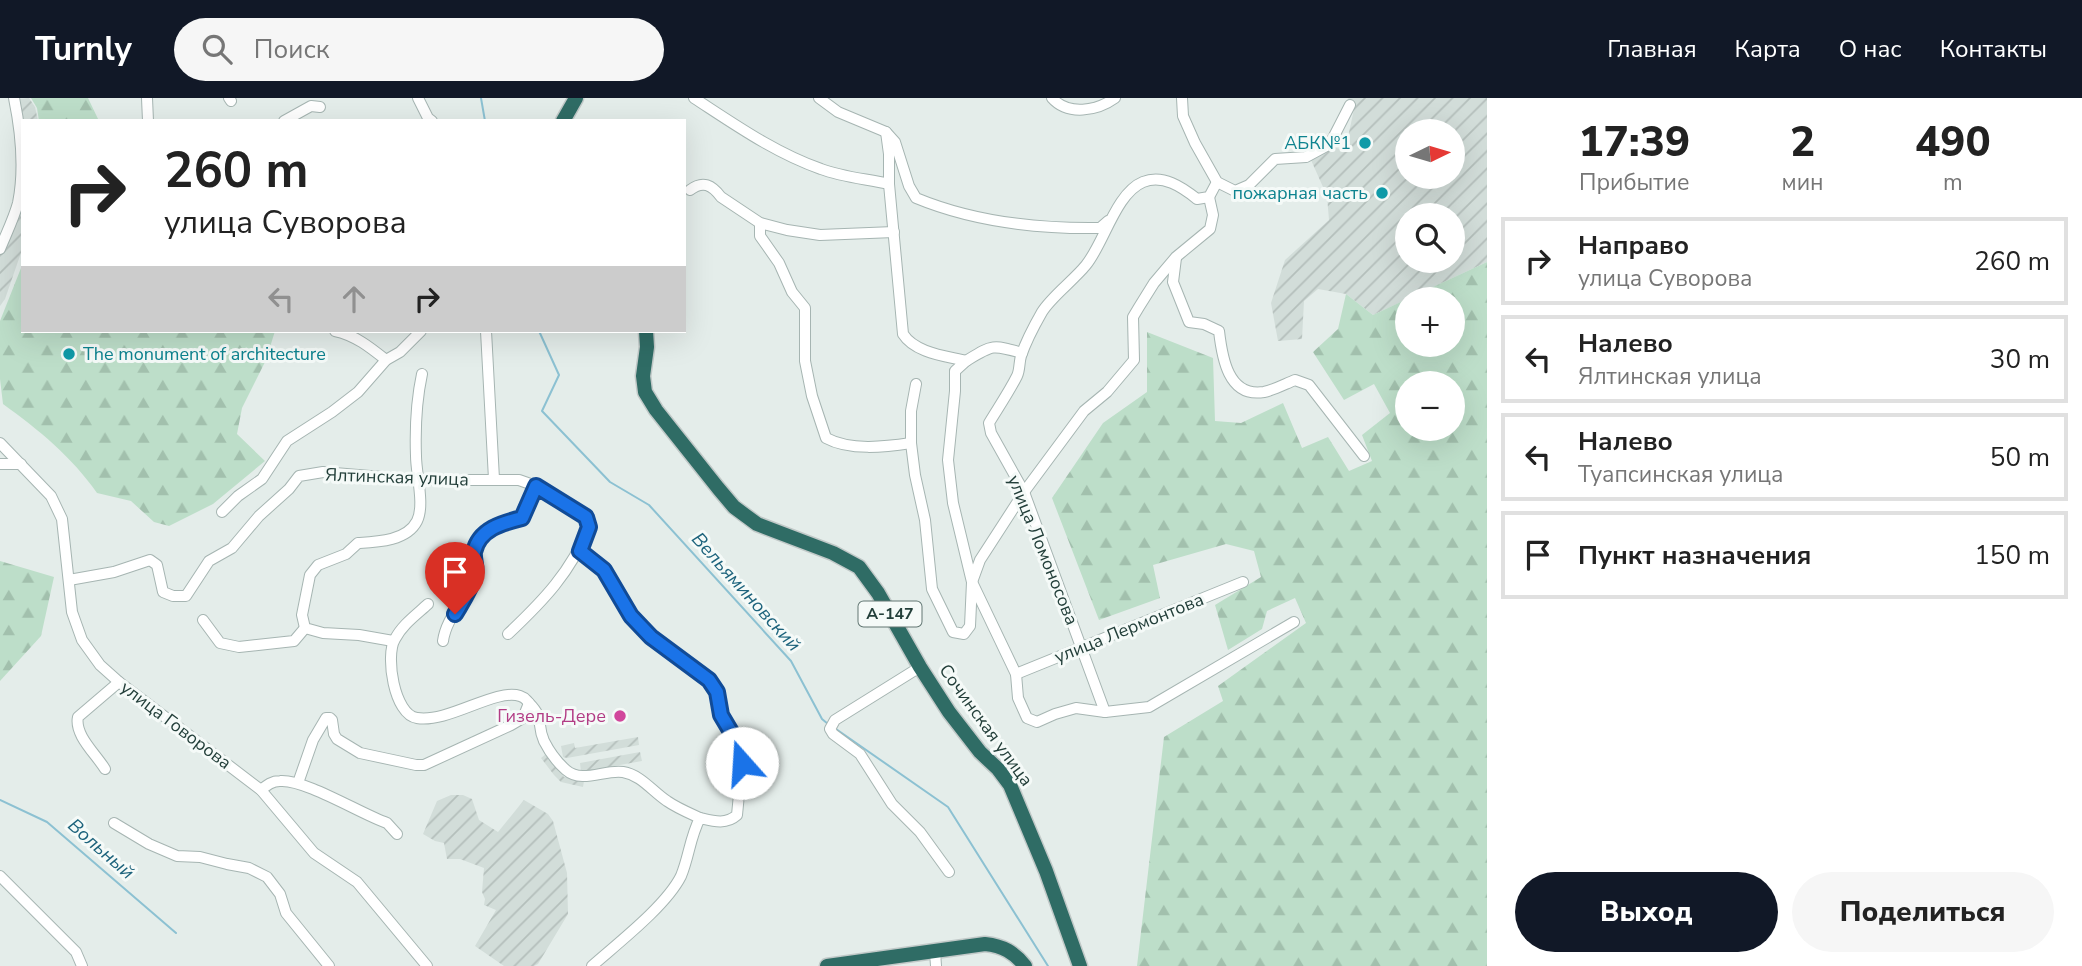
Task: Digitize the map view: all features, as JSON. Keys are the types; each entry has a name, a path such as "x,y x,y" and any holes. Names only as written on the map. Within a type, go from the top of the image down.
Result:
{"highway":[{"path":"564,119 576,98"},
{"name":"Сочинская улица","path":"646,333 643,376 645,392 656,410 718,488 734,507 757,524 833,553 859,567 920,667 968,736 1010,785 1046,871 1080,966"},
{"path":"827,966 936,958 985,944 999,946 1011,952 1025,966"}],"street":[{"path":"0,249 18,204 21,176 20,128 14,98"},
{"path":"145,98 148,119"},
{"path":"418,98 428,119"},
{"path":"694,98 794,158 824,170 889,184"},
{"path":"819,98 838,112 886,132 895,142 909,186 916,198 988,221 1009,224 1100,228 1112,218"},
{"path":"1052,98 1065,108 1085,110 1115,98"},
{"path":"1182,98 1183,117 1217,182 1235,191 1249,185 1275,159 1306,156 1330,144 1350,105"},
{"path":"288,119 311,106 320,107"},
{"path":"886,132 903,334 907,341 921,349 966,361"},
{"name":"улица Ломоносова","path":"1105,712 1024,492 991,433 989,423 1018,374 1030,335 1044,309 1088,263 1124,198 1142,182 1157,179 1180,185 1197,199 1209,197"},
{"path":"916,384 911,411 911,443 925,520 932,589 953,632 964,634 970,626 972,582 980,560 1024,492 1084,411 1107,392 1134,360 1133,317 1154,283 1176,257 1210,229 1213,215 1209,197 1217,182"},
{"path":"690,190 698,184 704,184 760,223 787,230 820,235 894,232"},
{"path":"760,223 760,236 779,263 792,292 805,308 805,361 812,396 826,438 836,443 862,446 911,443"},
{"path":"1176,257 1173,282 1189,322 1204,324 1219,331 1222,356 1234,383 1245,391 1264,392 1295,380 1309,386 1364,456"},
{"path":"345,333 386,360"},
{"path":"222,512 238,496 262,479 287,441 358,392 386,360 400,352 419,333"},
{"path":"486,333 494,479"},
{"path":"1024,351 1000,346 988,347 955,371 948,460 953,503 972,582 1016,674 1018,698 1027,718 1037,722 1076,708 1105,712 1149,707 1294,622"},
{"path":"305,628 302,615 310,575 318,565 346,554 358,543 399,536 411,529 419,519 421,499 417,480 416,412 422,374"},
{"name":"улица Говорова","path":"0,443 51,496 62,519 72,612 82,640 100,664 119,682 261,790 314,853 357,882 427,966"},
{"path":"0,464 21,464"},
{"name":"Ялтинская улица","path":"69,580 114,572 150,560 157,565 163,593 186,596 209,561 232,548 299,476 323,472 417,480 519,480 536,486 586,517 589,527 580,551"},
{"path":"443,640 444,632 468,593 476,572 474,552 483,536 493,527 522,518 536,486"},
{"path":"428,604 402,627 393,641 390,660 397,697 407,714 415,718 440,717 503,697 524,697 538,711 544,740 568,772 582,776 612,771 625,772 638,777 668,802 700,818 725,821 737,815 742,763 737,742 721,715 717,692 709,680 651,637 631,616 604,570 580,551 560,581 508,634"},
{"name":"улица Лермонтова","path":"1016,674 1243,582"},
{"path":"203,620 219,643 239,647 293,641 305,628"},
{"path":"305,628 323,633 359,635 393,641"},
{"path":"920,667 834,721 830,729 860,754 892,804 920,832 949,872"},
{"path":"105,769 80,733 76,722 78,717 119,682"},
{"path":"298,783 313,740 326,718 332,720 337,739 360,753 398,763 424,765 523,718 528,703"},
{"path":"261,790 270,783 281,780 298,783 387,823 397,834"},
{"path":"592,966 669,893 681,876 700,818"},
{"path":"114,823 149,844 177,856 200,857 249,868 267,877 280,894 286,913 329,966"},
{"path":"0,876 76,952 82,966"}],"shaded area":[{"path":"29,98 35,107 38,119 22,119 16,99"},
{"path":"1349,98 1487,98 1487,262 1465,272 1465,203 1395,203 1395,273 1463,273 1433,287 1395,287 1395,305 1373,315 1346,294 1318,289 1304,301 1302,339 1278,341 1271,303 1285,260 1329,220 1327,196 1311,160 1334,147 1345,151 1354,109 1346,102"},
{"path":"21,182 21,253 0,306 0,253"},
{"path":"638,737 639,745 563,757 561,746 574,743 575,748"},
{"path":"640,752 642,761 581,772 580,763"},
{"path":"546,754 564,777 584,781 583,787 561,782 541,758"},
{"path":"451,795 463,795 472,799 479,820 498,832 524,800 548,814 553,821 567,873 568,914 538,964 534,966 504,966 475,946 496,910 484,905 484,868 460,859 447,859 444,843 423,834 437,801"}],"green space":[{"path":"31,98 88,98 98,119 39,119 37,108"},
{"path":"1487,262 1487,966 1137,966 1164,737 1223,701 1218,686 1306,623 1295,598 1267,611 1262,629 1228,650 1215,605 1261,577 1254,551 1226,544 1153,565 1160,598 1099,620 1052,498 1103,423 1147,392 1147,332 1213,358 1215,421 1241,423 1283,403 1302,448 1328,437 1349,471 1372,461 1362,435 1390,413 1374,384 1344,400 1313,352 1338,329 1346,294 1373,315 1395,305 1395,357 1465,357 1465,287 1433,287"},
{"path":"21,268 21,333 274,333 266,360 242,408 237,434 265,461 213,504 169,526 154,522 131,501 97,493 54,445 3,404 0,321"},
{"path":"0,561 54,577 41,636 0,681"}],"waterway":[{"name":"Вельяминовский","path":"481,98 485,119"},
{"name":"Вельяминовский","path":"540,333 559,375 542,411 610,482 649,505 791,661 822,719 828,724"},
{"name":"Вельяминовский","path":"836,729 948,807 1048,966"},
{"name":"Вольный","path":"0,800 47,822 176,933"}],"place":[{"name":"АБК№1","path":"1365,143"},
{"name":"пожарная часть","path":"1382,193"},
{"name":"The monument of architecture","path":"69,354"},
{"name":"Гизель-Дере","path":"620,716"}],"route":[{"path":"455,614 468,593 476,572 474,552 483,536 493,527 522,518 536,486 586,517 589,527 580,551 604,570 631,616 651,637 709,680 717,692 721,715 737,742 742,763"}]}
